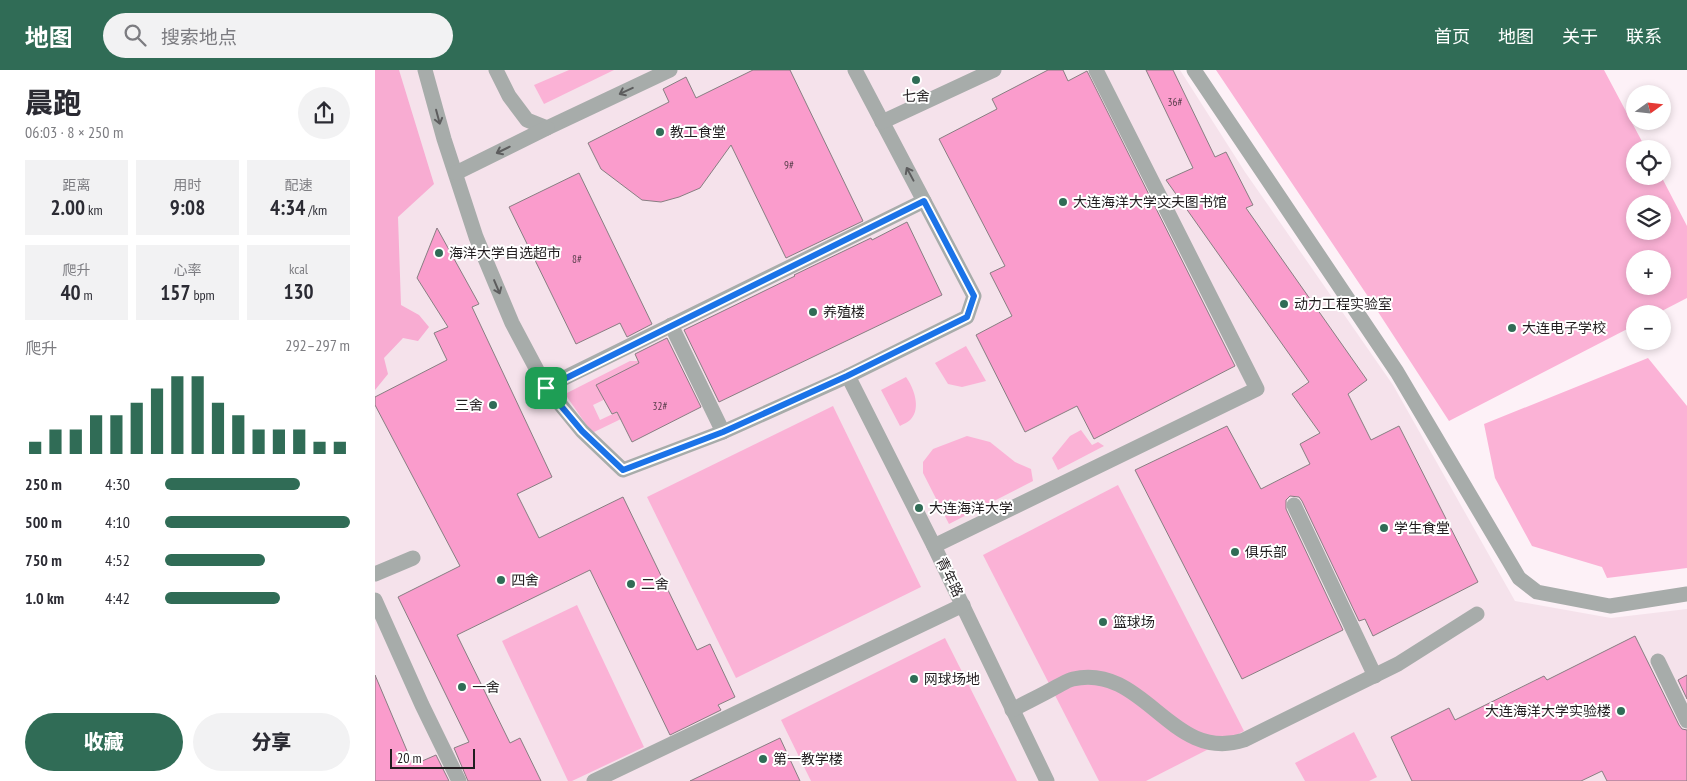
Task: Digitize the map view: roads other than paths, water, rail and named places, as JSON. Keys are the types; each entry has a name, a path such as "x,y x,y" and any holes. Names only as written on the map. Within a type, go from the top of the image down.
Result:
{"street":[{"path":"425,70 476,237 512,323 546,388 582,431 623,470 723,432 847,376 967,317 974,296 855,70"},
{"path":"496,70 509,96 527,120 547,128"},
{"path":"455,173 670,70"},
{"path":"882,122 994,70"},
{"path":"934,546 1257,389 1097,70"},
{"path":"1194,70 1397,372 1519,578 1537,592 1610,606 1687,594"},
{"path":"546,388 924,201"},
{"path":"671,326 723,432"},
{"name":"青年路","path":"847,376 934,546 1047,781"},
{"path":"1293,505 1375,676"},
{"path":"375,574 413,558"},
{"path":"375,600 422,705 459,781"},
{"path":"594,781 963,605"},
{"path":"1012,710 1073,679 1097,677 1119,684 1193,738 1217,744 1232,744 1245,740 1398,664 1477,614"},
{"path":"1658,661 1687,721"}],"place":[{"name":"七舍","path":"916,80"},
{"name":"教工食堂","path":"660,132"},
{"name":"大连海洋大学文夫图书馆","path":"1063,202"},
{"name":"海洋大学自选超市","path":"439,253"},
{"name":"动力工程实验室","path":"1284,304"},
{"name":"养殖楼","path":"813,312"},
{"name":"大连电子学校","path":"1512,328"},
{"name":"三舍","path":"493,405"},
{"name":"大连海洋大学","path":"919,508"},
{"name":"学生食堂","path":"1384,528"},
{"name":"俱乐部","path":"1235,552"},
{"name":"四舍","path":"501,580"},
{"name":"二舍","path":"631,584"},
{"name":"篮球场","path":"1103,622"},
{"name":"网球场地","path":"914,679"},
{"name":"一舍","path":"462,687"},
{"name":"大连海洋大学实验楼","path":"1621,711"},
{"name":"第一教学楼","path":"763,759"}]}
